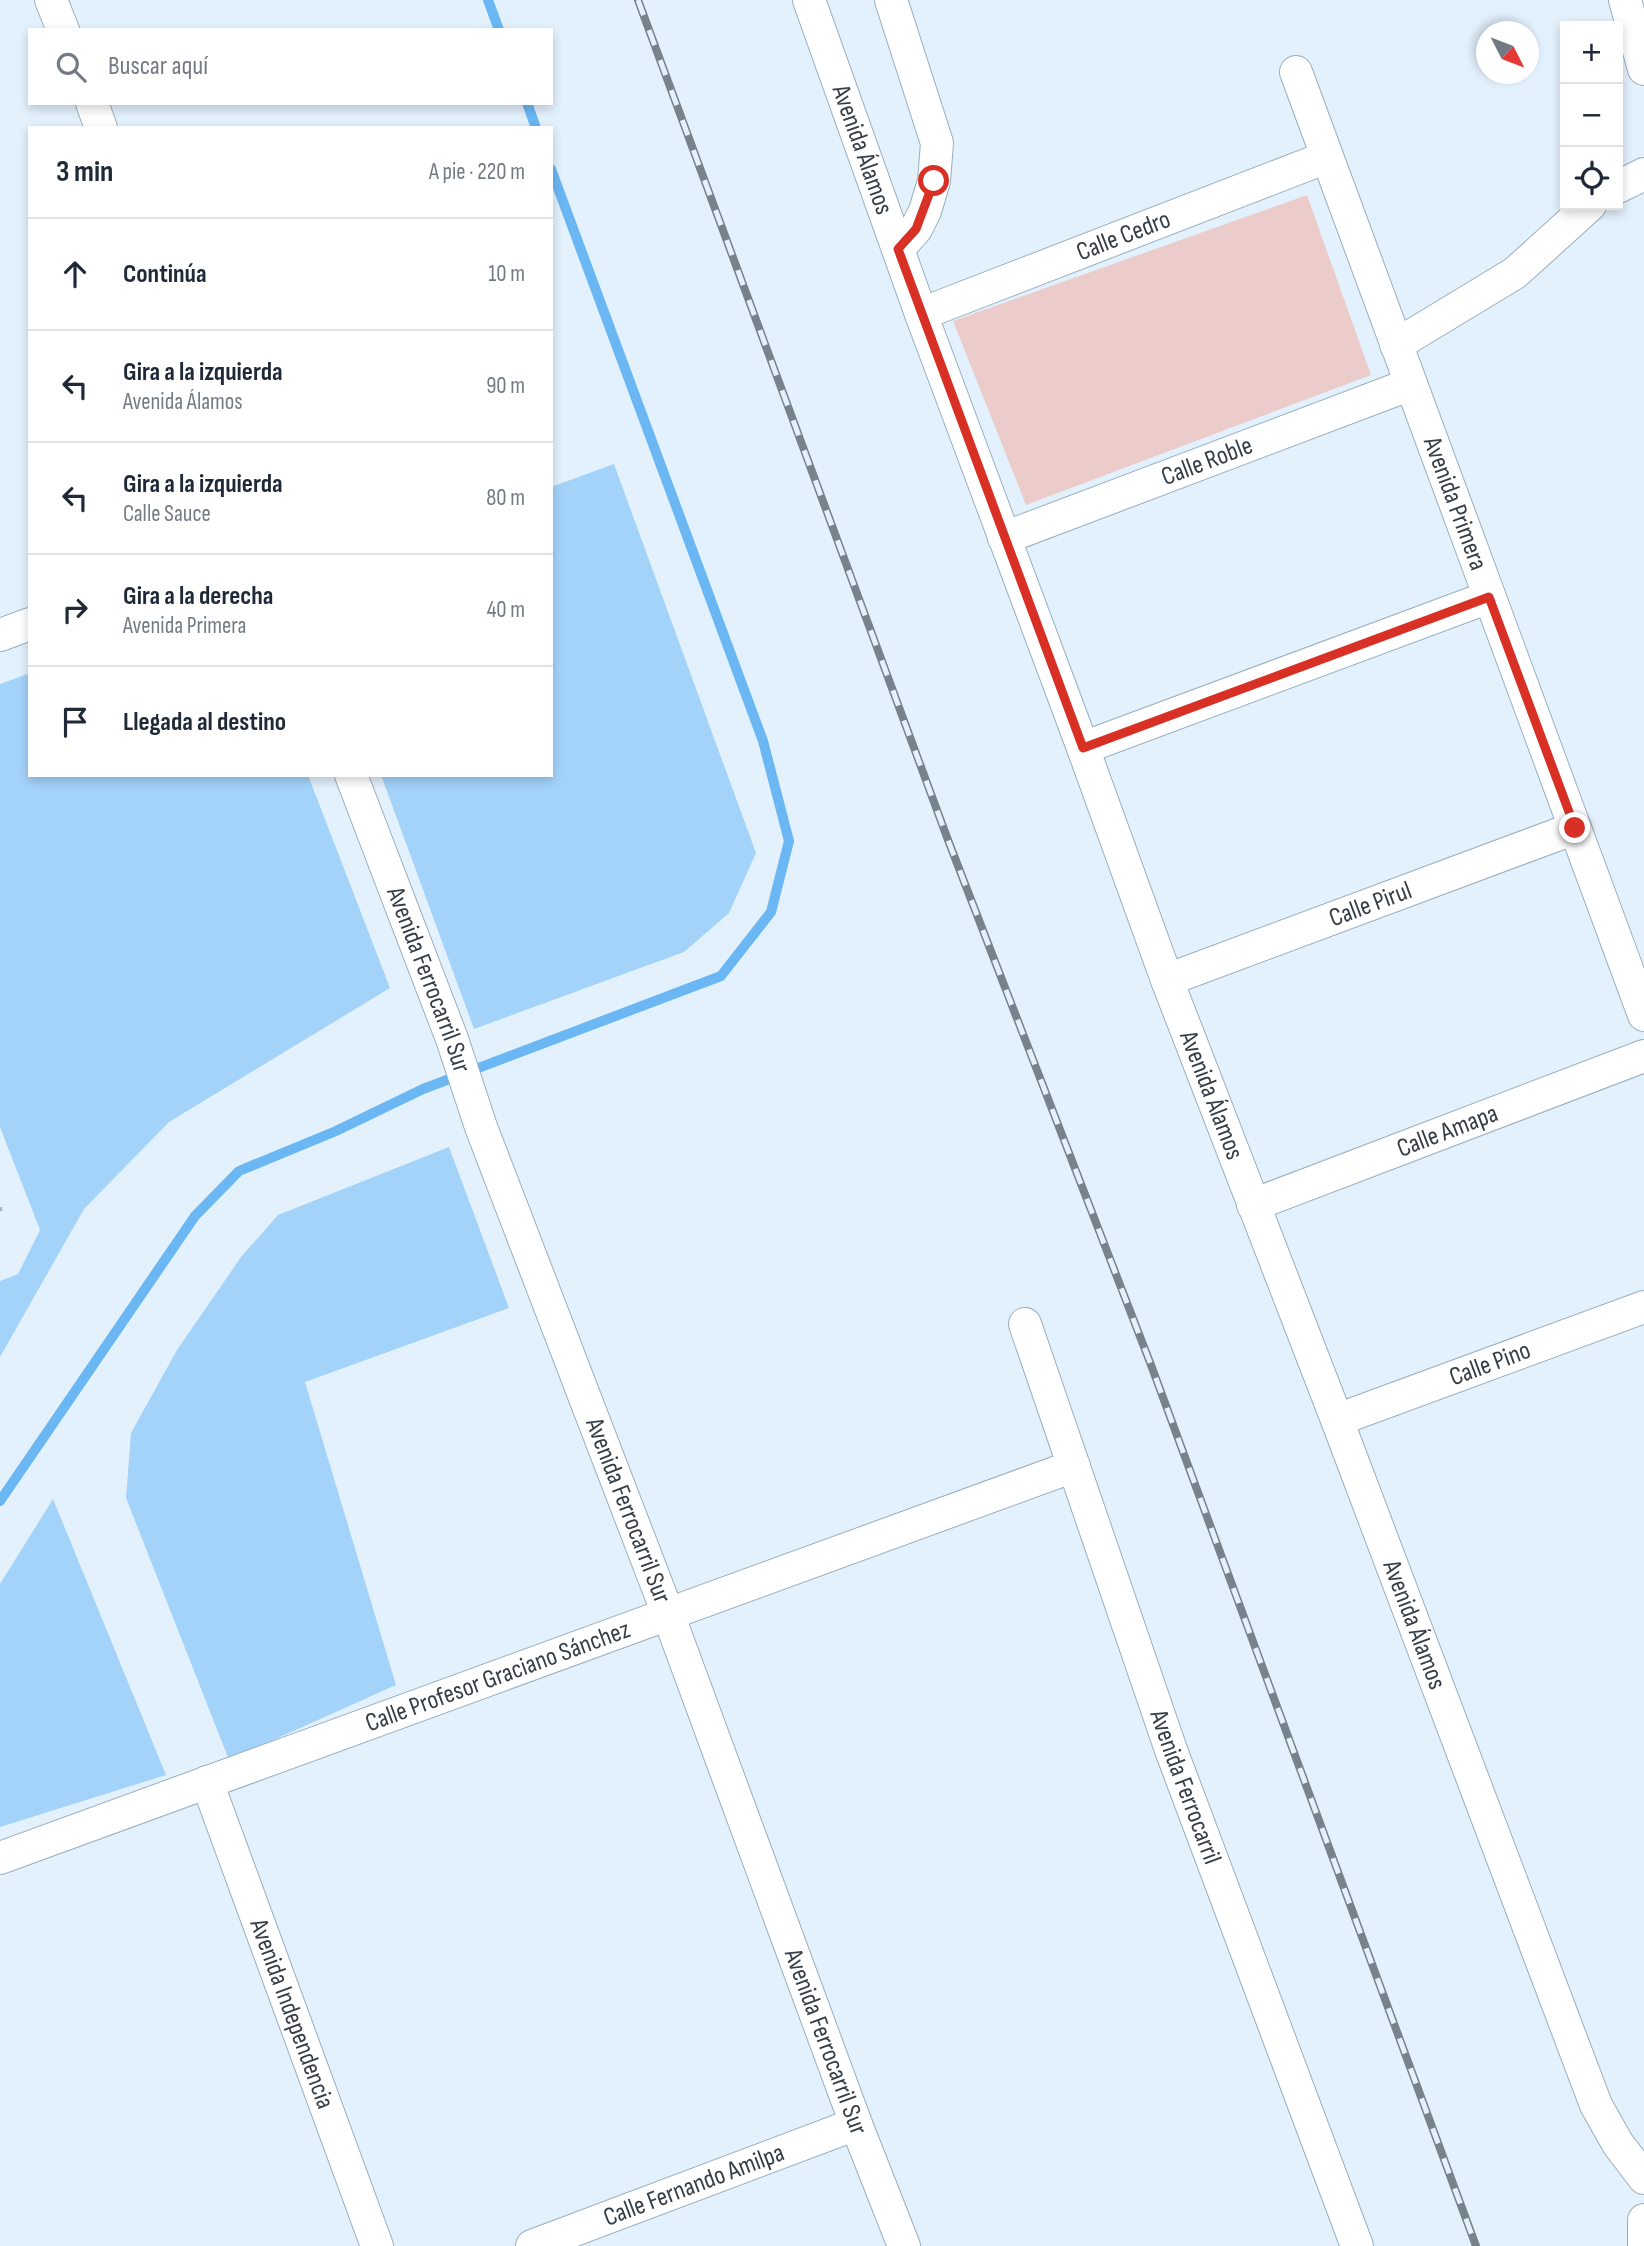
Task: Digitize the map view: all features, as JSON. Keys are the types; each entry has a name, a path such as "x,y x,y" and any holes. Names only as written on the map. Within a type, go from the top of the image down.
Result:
{"street":[{"path":"51,0 62,28"},
{"name":"Avenida Álamos","path":"808,0 920,314 1167,980 1596,2105 1618,2144 1644,2178"},
{"path":"891,0 937,143 934,181 925,211 916,229 898,249"},
{"path":"1625,0 1644,69"},
{"name":"Avenida Primera","path":"1296,72 1644,1015"},
{"path":"93,105 100,126"},
{"name":"Calle Cedro","path":"920,314 1327,158"},
{"path":"1623,184 1644,174"},
{"path":"1396,345 1516,273 1585,210"},
{"name":"Calle Roble","path":"1004,538 1411,384"},
{"path":"1083,748 1489,597"},
{"path":"0,635 28,625"},
{"name":"Avenida Ferrocarril Sur","path":"352,777 452,1039 481,1127 668,1614 856,2124 904,2246"},
{"name":"Calle Pirul","path":"1167,980 1575,828"},
{"name":"Calle Amapa","path":"1253,1205 1644,1056"},
{"name":"Calle Pino","path":"1337,1420 1644,1307"},
{"name":"Avenida Ferrocarril","path":"1025,1324 1171,1750 1357,2246"},
{"name":"Calle Profesor Graciano Sánchez","path":"0,1858 1074,1466"},
{"name":"Avenida Independencia","path":"207,1782 377,2246"},
{"name":"Calle Fernando Amilpa","path":"532,2246 856,2124"},
{"path":"1644,2220 1644,2246"}],"shaded area":[{"path":"614,464 756,853 729,913 684,952 474,1029 382,777 553,777 553,486"},
{"path":"28,674 28,777 309,777 390,988 169,1122 84,1209 0,1357 0,1281 18,1274 40,1230 0,1127 0,684"},
{"path":"449,1147 509,1308 305,1382 396,1685 229,1760 126,1498 131,1433 177,1350 241,1257 278,1215"},
{"path":"53,1499 166,1775 0,1827 0,1584"}],"building":[{"path":"1307,195 1371,375 1026,505 953,321"}],"waterway":[{"path":"488,0 498,28"},
{"path":"528,105 535,126"},
{"path":"0,1501 195,1216 239,1171 336,1131 423,1089 721,976 771,912 789,841 763,741 553,174"}],"railway":[{"path":"638,0 948,840 1151,1365 1476,2246"}],"route":[{"path":"934,181 925,211 916,229 898,249 1083,748 1489,597 1575,828"}]}
